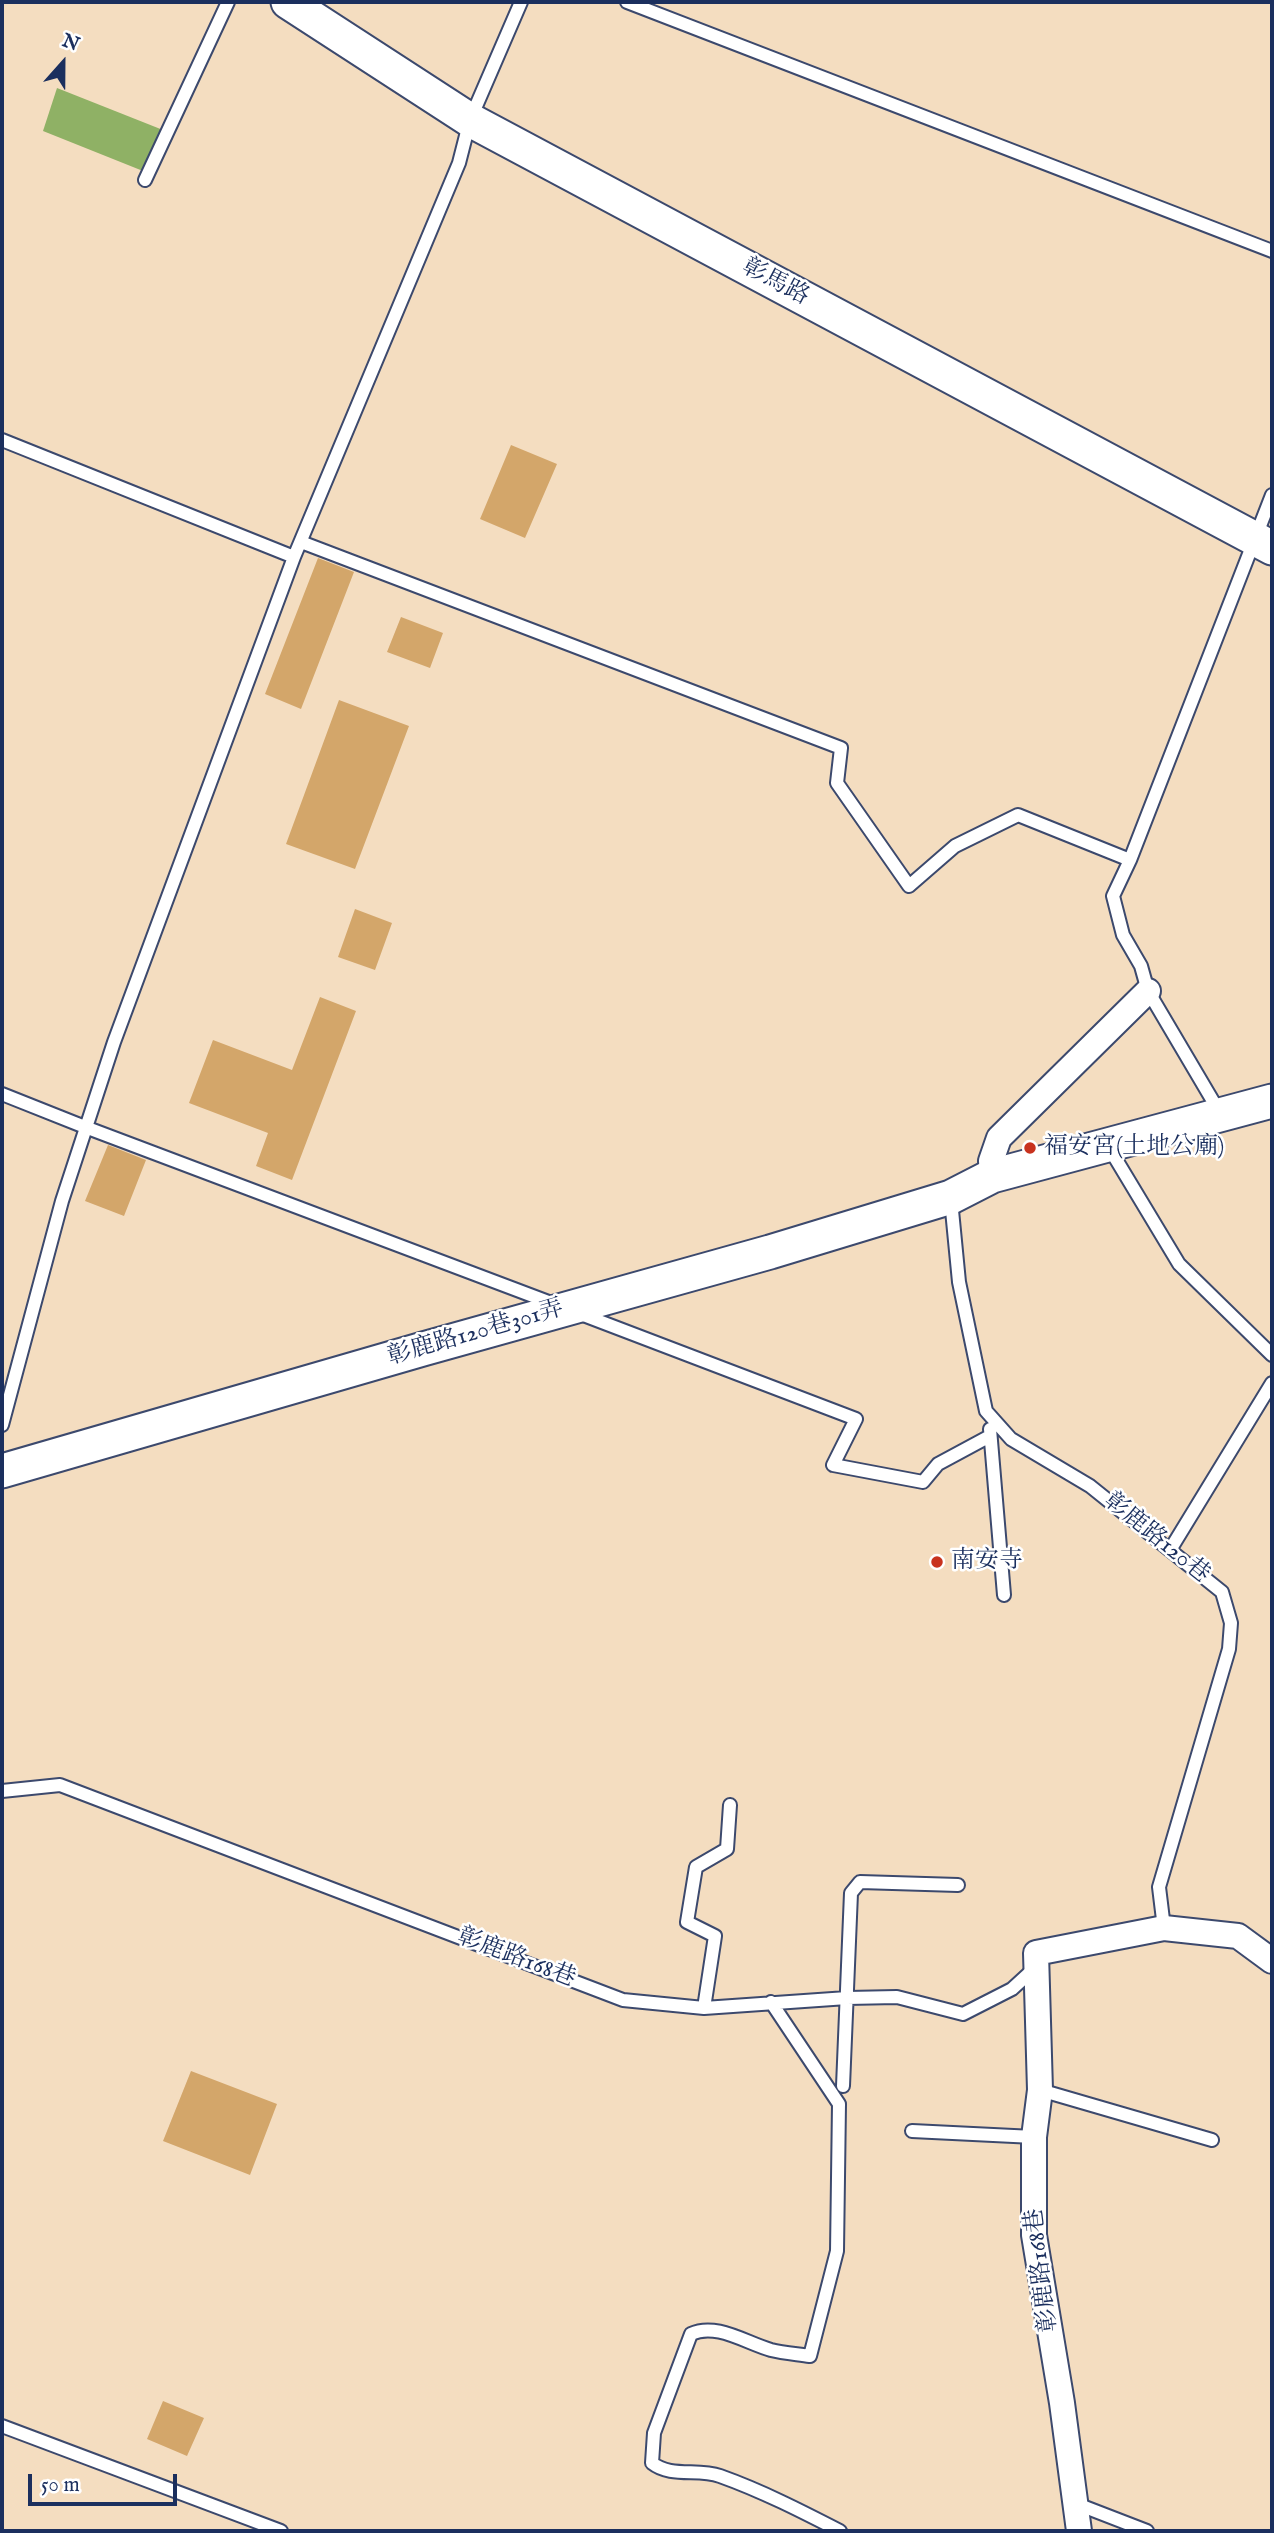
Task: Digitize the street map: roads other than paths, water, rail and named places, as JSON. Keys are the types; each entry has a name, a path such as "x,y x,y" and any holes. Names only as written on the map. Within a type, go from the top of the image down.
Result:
{"street":[{"name":"彰馬路","path":"288,2 470,120 1264,544"},
{"path":"992,1176 991,1161 999,1138 1148,991"},
{"name":"彰鹿路120巷301弄","path":"2,1471 565,1308 769,1252 951,1197 992,1176 1272,1101"},
{"path":"1037,1959 1164,1928 1238,1936 1272,1961"},
{"name":"彰鹿路168巷","path":"1037,1959 1040,2090 1034,2137 1034,2235 1079,2531"}],"lane":[{"path":"145,180 228,2"},
{"path":"2,1425 85,1127 294,557 459,163 470,120 521,2"},
{"path":"626,2 1272,251"},
{"path":"2,440 294,557"},
{"path":"1222,1116 1148,991 1141,966 1123,935 1113,897 1264,544 1272,495"},
{"path":"301,542 841,748 837,783 909,886 955,846 1018,815 1130,860"},
{"path":"2,1094 856,1419 833,1465 923,1482 938,1464 990,1436"},
{"path":"1108,1146 1179,1264 1272,1356"},
{"name":"彰鹿路120巷","path":"951,1197 959,1282 986,1410 1011,1439 1090,1486 1222,1592 1231,1623 1229,1649 1159,1886 1164,1928"},
{"path":"1170,1550 1272,1383"},
{"path":"990,1415 1004,1595"},
{"name":"彰鹿路168巷","path":"2,1791 60,1785 623,2000 704,2008 771,2002 897,1997 963,2014 1012,1989 1037,1959"},
{"path":"704,2008 715,1936 687,1922 696,1867 727,1849 730,1805"},
{"path":"844,2085 851,1893 860,1882 958,1885"},
{"path":"771,2002 839,2104 837,2251 834,2264 810,2356 772,2350 724,2333 701,2329 691,2334 654,2433 652,2463 661,2470 717,2474 796,2508 840,2531"},
{"path":"1040,2090 1212,2140"},
{"path":"912,2131 1034,2137"},
{"path":"2,2426 281,2531"},
{"path":"1077,2504 1147,2531"}],"place":[{"name":"福安宮(土地公廟)","path":"1030,1148"},
{"name":"南安寺","path":"937,1562"}]}
